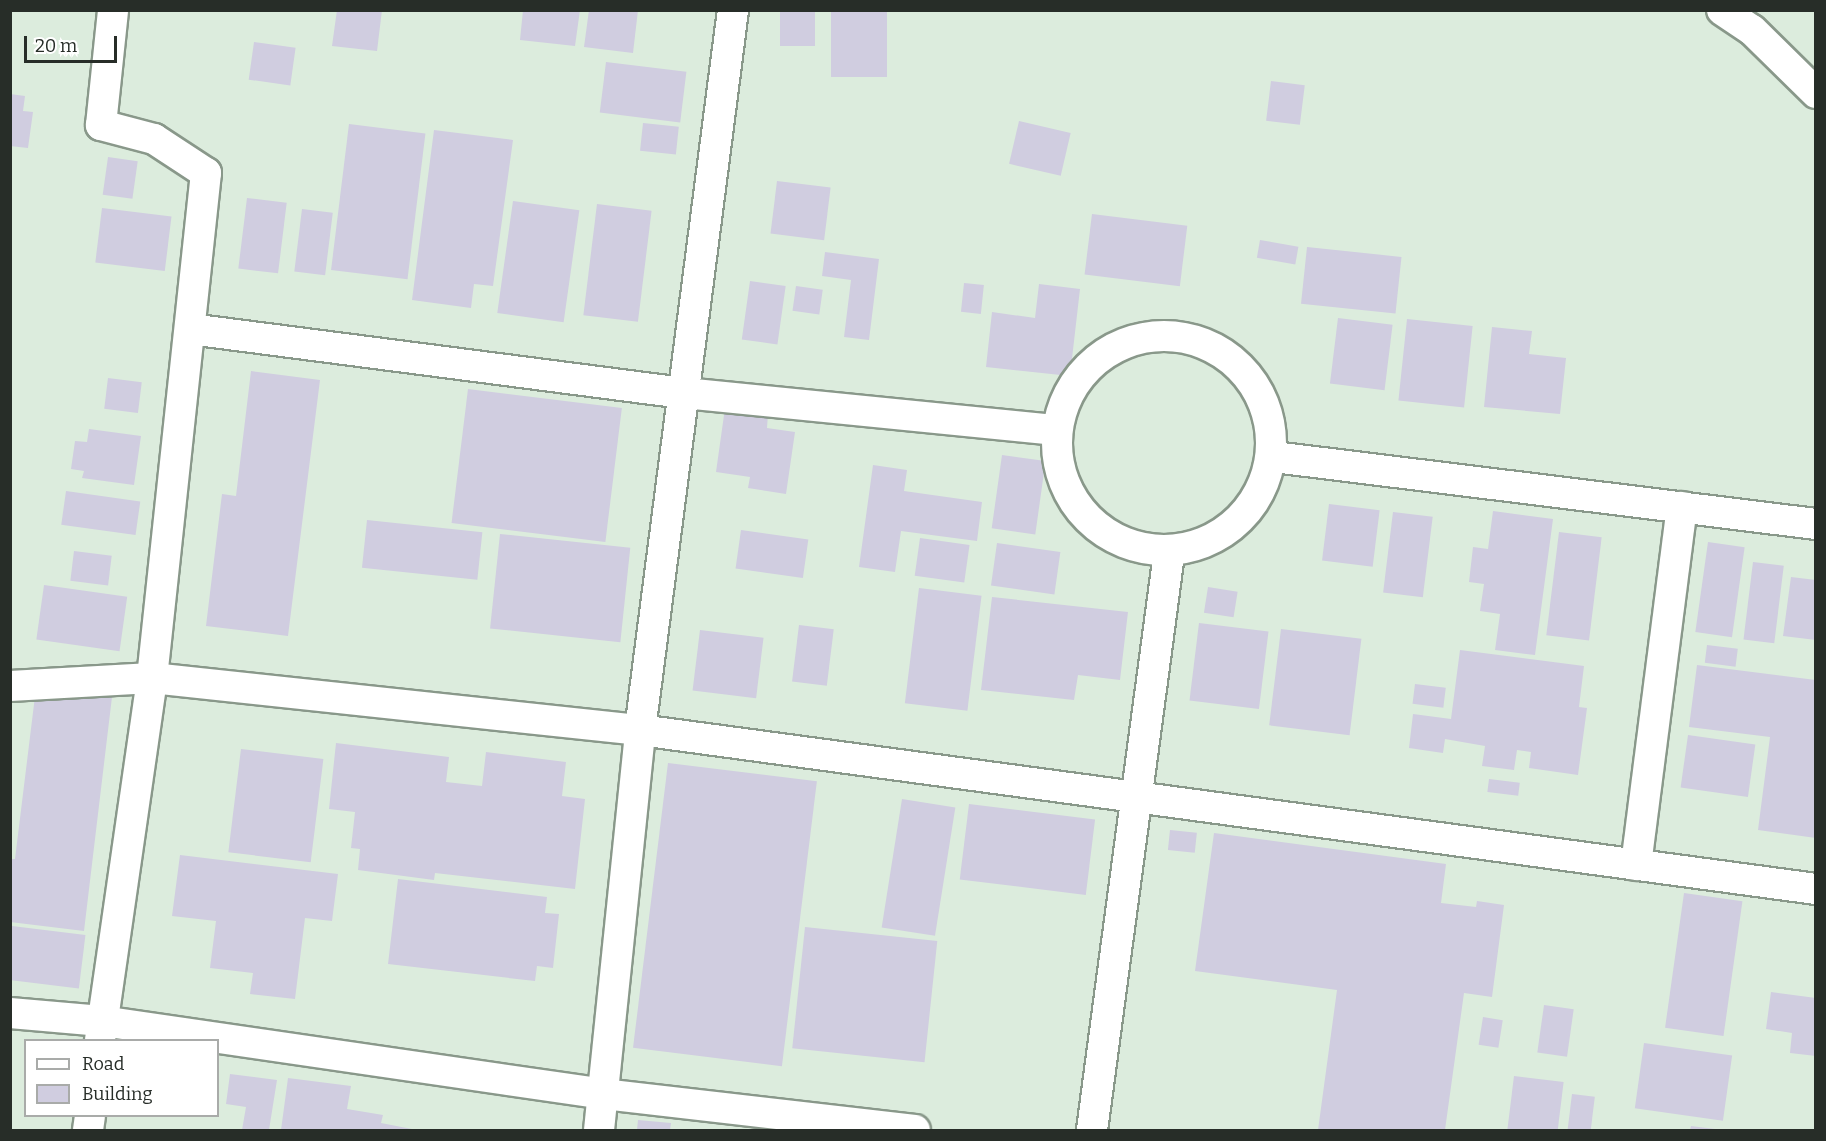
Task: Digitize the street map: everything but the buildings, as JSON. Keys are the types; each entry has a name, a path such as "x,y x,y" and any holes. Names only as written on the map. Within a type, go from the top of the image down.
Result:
{"street":[{"path":"101,1031 152,678 206,173 154,139 101,125 113,10"},
{"path":"599,1131 640,730 733,10"},
{"path":"1722,10 1752,30 1815,93"},
{"path":"190,329 684,393 1054,430"},
{"path":"1177,334 1231,356 1266,401 1274,457 1239,525 1169,554 1108,539 1086,516 1065,492 1054,430 1076,377 1084,370 1121,342 1177,334"},
{"path":"1274,457 1815,524"},
{"path":"1636,865 1682,507"},
{"path":"1092,1131 1169,554"},
{"path":"10,686 152,678 640,730 1815,889"},
{"path":"10,1013 101,1031 165,1039"},
{"path":"219,1046 915,1131"}]}
